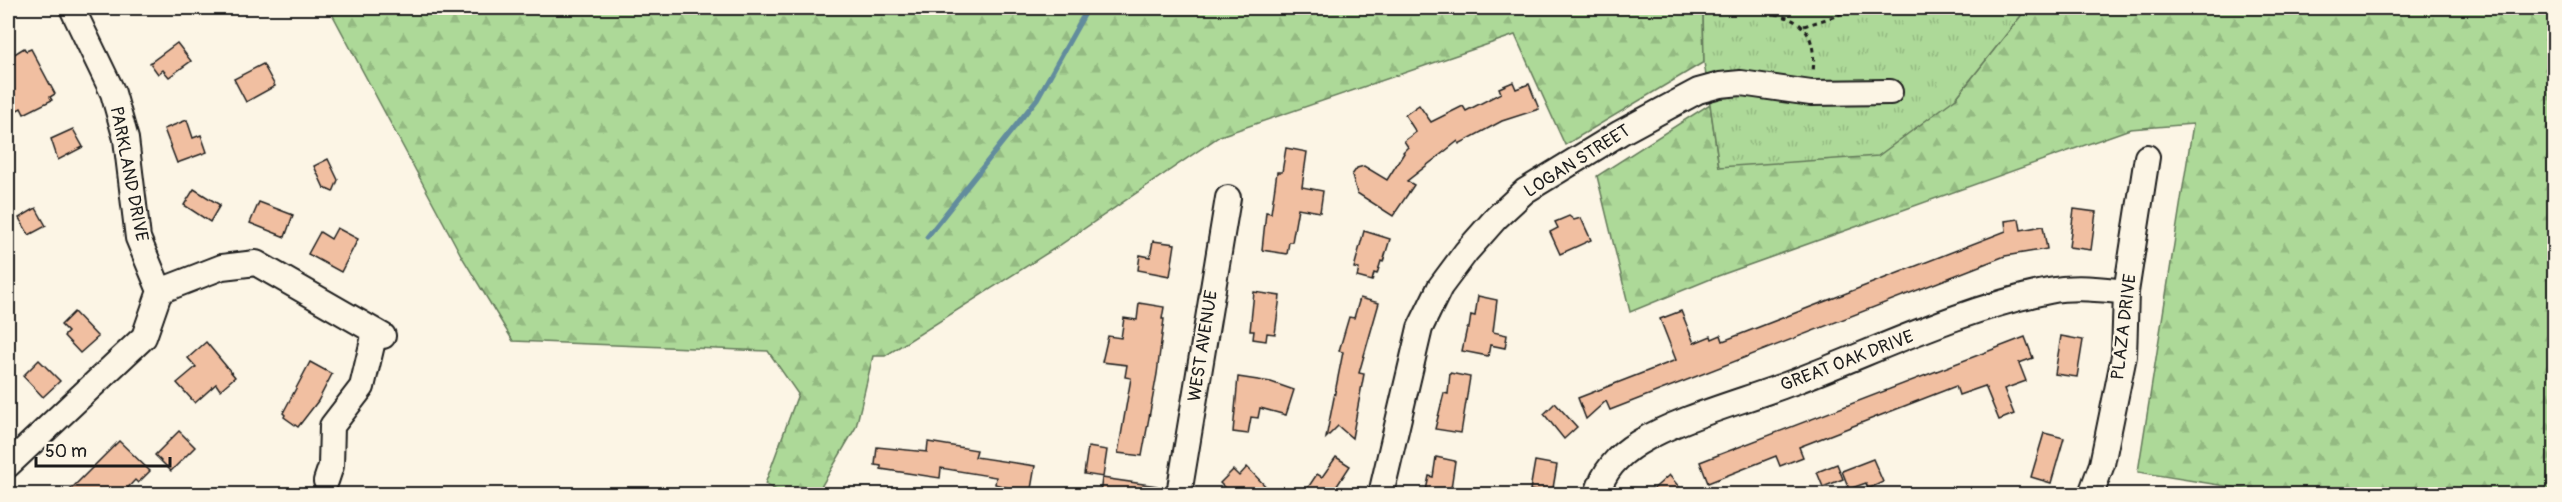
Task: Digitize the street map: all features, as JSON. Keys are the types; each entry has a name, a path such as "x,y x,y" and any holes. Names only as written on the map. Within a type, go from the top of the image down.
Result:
{"street":[{"name":"PARKLAND DRIVE","path":"72,8 113,93 126,139 138,238 160,291"},
{"name":"LOGAN STREET","path":"1381,495 1420,328 1440,287 1466,252 1496,218 1525,191 1556,171 1698,91 1720,85 1741,83 1811,93 1890,92"},
{"name":"PLAZA DRIVE","path":"2091,495 2102,464 2124,356 2126,292 2147,157"},
{"name":"WEST AVENUE","path":"1179,495 1228,198"},
{"path":"8,465 144,337 160,291 222,267 256,263 379,334 362,387 332,426 331,466 326,481"},
{"name":"GREAT OAK DRIVE","path":"1597,495 1605,472 1612,464 1638,443 1659,432 1798,381 1977,310 2051,290 2087,288 2126,292"}],"path":[{"path":"1748,8 1786,16 1804,26 1813,45 1811,93"},
{"path":"1804,26 1836,16 1852,8"}],"green space":[{"path":"329,8 1703,8 1704,62 1565,145 1515,35 1220,136 1060,245 885,356 873,356 856,427 817,494 783,494 765,484 798,394 768,351 513,341 462,257"},
{"path":"1703,8 2027,8 1956,98 1878,156 1719,167 1704,62"},
{"path":"2027,8 2554,8 2554,494 2258,494 2256,491 2138,472 2193,124 2130,129 1718,276 1630,312 1597,176 1710,104 1719,167 1956,98"}],"building":[{"path":"177,43 191,61 169,77 163,70 158,74 150,63"},
{"path":"24,48 26,51 31,49 55,94 50,97 52,100 24,114 21,108 8,115 8,58"},
{"path":"263,64 275,86 246,102 234,79"},
{"path":"1513,82 1516,89 1529,84 1539,109 1502,121 1459,144 1458,141 1407,181 1414,185 1393,216 1357,193 1352,175 1357,168 1364,166 1387,180 1408,147 1404,141 1416,132 1405,115 1419,105 1431,122 1463,106 1466,111 1501,93 1499,88"},
{"path":"187,120 193,138 201,135 207,152 177,163 164,129"},
{"path":"73,129 83,147 58,160 51,139"},
{"path":"1286,148 1307,152 1302,187 1323,191 1320,212 1298,208 1292,242 1289,242 1287,254 1262,250 1266,212 1271,213 1277,172 1282,172"},
{"path":"328,159 338,180 333,192 324,188 314,166"},
{"path":"194,189 220,205 210,222 184,205"},
{"path":"259,202 293,215 285,237 250,223"},
{"path":"36,208 46,226 29,235 19,218"},
{"path":"2074,209 2096,212 2091,250 2069,247"},
{"path":"1569,216 1574,220 1581,218 1591,240 1560,254 1550,232 1558,228 1555,222"},
{"path":"2019,219 2021,230 2043,226 2047,249 2005,256 1610,410 1606,401 1586,419 1578,398 1676,360 1660,319 1681,311 1694,343 1711,336 1712,339 1721,335 1723,341 2006,231 2005,221"},
{"path":"337,228 358,239 341,272 308,254 320,232 331,239"},
{"path":"1364,231 1390,239 1383,262 1381,261 1377,274 1374,273 1372,281 1357,277 1359,269 1354,268"},
{"path":"1153,241 1175,244 1170,276 1138,270 1140,255 1150,257"},
{"path":"1254,292 1280,296 1275,334 1267,333 1266,341 1253,339 1254,331 1250,331"},
{"path":"1478,296 1497,300 1493,332 1507,335 1505,348 1490,345 1488,356 1462,351 1471,315 1475,316"},
{"path":"1360,298 1379,303 1359,373 1364,374 1352,438 1338,426 1326,438 1343,352 1339,351 1349,317 1354,318"},
{"path":"1139,303 1164,307 1157,374 1142,456 1118,453 1131,378 1125,377 1127,365 1102,362 1108,336 1121,338 1124,318 1137,320"},
{"path":"74,312 98,337 80,353 64,336 68,332 61,325"},
{"path":"2061,336 2083,340 2077,377 2055,374"},
{"path":"2025,337 2033,358 2019,363 2026,381 2004,389 2014,414 1999,420 1985,386 1959,395 1956,386 1799,447 1803,457 1780,466 1776,456 1708,483 1700,462"},
{"path":"206,342 235,377 220,390 216,384 195,403 177,383 196,367 188,358"},
{"path":"39,360 60,381 43,397 23,376"},
{"path":"310,362 332,374 318,401 298,427 284,417 283,413"},
{"path":"1450,373 1470,377 1461,433 1435,429 1444,393 1448,394"},
{"path":"1238,377 1271,382 1294,390 1286,415 1260,408 1258,418 1251,417 1248,434 1233,432"},
{"path":"1555,403 1577,427 1564,439 1544,414"},
{"path":"179,431 195,447 171,471 155,455"},
{"path":"2044,433 2064,438 2051,483 2031,477"},
{"path":"119,441 150,471 138,483 135,480 121,495 65,495"},
{"path":"928,442 977,450 975,457 1035,466 1031,489 1009,488 995,484 996,477 941,468 940,478 881,469 881,466 875,465 877,447 927,452"},
{"path":"1088,447 1107,450 1103,477 1084,474"},
{"path":"1336,457 1350,466 1331,495 1303,495 1317,474 1322,477"},
{"path":"1436,457 1455,461 1450,495 1425,495 1429,476 1433,477"},
{"path":"1873,459 1883,482 1868,489 1866,483 1849,489 1842,471"},
{"path":"1535,461 1557,465 1552,494 1530,490"},
{"path":"1837,464 1843,479 1823,487 1817,472"},
{"path":"1247,467 1274,495 1232,495 1220,483 1233,470 1239,476"},
{"path":"1669,475 1686,495 1647,495"},
{"path":"1102,478 1157,486 1156,495 1100,495"}],"waterway":[{"path":"927,237 1037,99 1088,8"}]}
